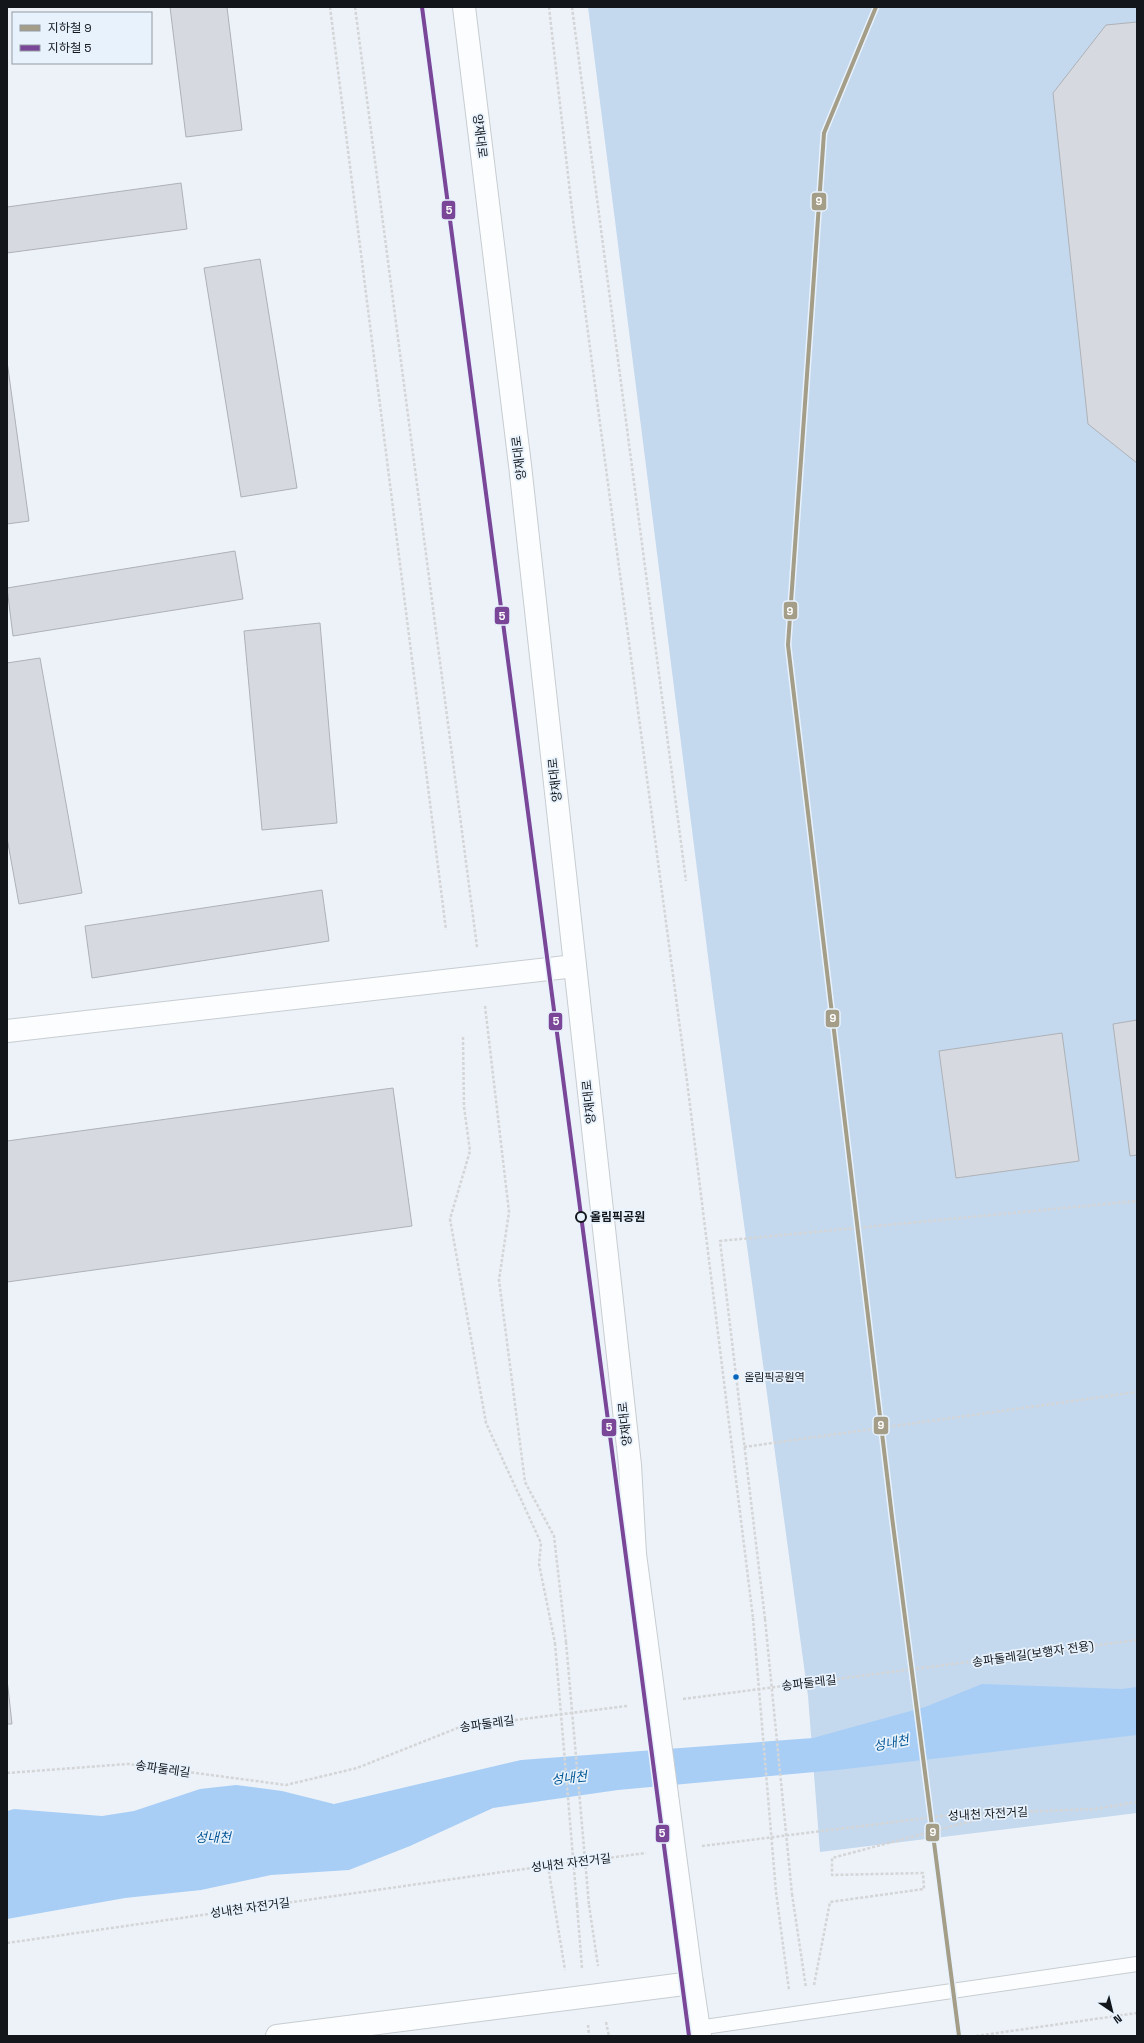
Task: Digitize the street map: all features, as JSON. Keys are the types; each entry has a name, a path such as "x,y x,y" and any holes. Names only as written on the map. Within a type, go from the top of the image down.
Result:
{"main road":[{"name":"양재대로","path":"464,7 520,465 630,1464 635,1554 692,1983"},
{"path":"7,1032 575,966"},
{"path":"277,2036 692,1983 699,2032"}],"lane":[{"path":"699,2032 792,2014 1137,1964"}],"path":[{"path":"330,7 446,930"},
{"path":"355,7 481,976 509,1212 499,1280 526,1482 554,1536 566,1642 589,1905"},
{"path":"549,7 573,219 688,1088 752,1618 776,1892 792,2014"},
{"path":"572,7 686,881"},
{"path":"463,1037 464,1108 470,1151 450,1219 486,1423 541,1542 539,1564 555,1643 577,1905"},
{"path":"809,2012 792,1894 765,1619 720,1241 1137,1201"},
{"path":"744,1447 1137,1392"},
{"name":"송파둘레길(보행자 전용)","path":"928,1668 1137,1640"},
{"name":"송파둘레길","path":"682,1699 928,1668"},
{"name":"송파둘레길","path":"7,1773 128,1764 286,1785 357,1768 460,1727 634,1705"},
{"name":"성내천 자전거길","path":"698,1847 958,1814 1095,1809 1137,1802"},
{"path":"809,2012 830,1902 924,1889 923,1873 832,1875 832,1858 1003,1812"},
{"name":"성내천 자전거길","path":"7,1943 548,1866 650,1853"},
{"path":"548,1866 570,1999"},
{"path":"976,2036 1137,2012"}],"shaded area":[{"path":"588,7 1137,7 1137,1813 820,1852 808,1696 712,988"}],"water":[{"name":"성내천","path":"982,1684 1122,1689 1137,1687 1137,1735 837,1770 618,1790 493,1808 410,1846 349,1870 271,1875 201,1890 125,1898 7,1919 7,1811 14,1809 102,1816 134,1811 200,1789 236,1785 282,1791 334,1804 521,1760 813,1738 925,1707"}],"building":[{"path":"170,7 227,7 242,130 186,137"},
{"path":"1137,22 1137,463 1088,424 1053,93 1106,25"},
{"path":"181,183 187,229 7,253 7,207"},
{"path":"260,259 297,488 241,497 204,268"},
{"path":"7,361 29,521 7,524"},
{"path":"235,551 243,599 13,636 7,588"},
{"path":"320,623 337,823 262,830 244,631"},
{"path":"40,658 82,893 19,904 7,838 7,663"},
{"path":"322,890 329,941 92,978 85,926"},
{"path":"1137,1020 1137,1155 1130,1156 1113,1024"},
{"path":"1062,1033 1079,1161 956,1178 939,1051"},
{"path":"393,1088 412,1226 7,1282 7,1141"},
{"path":"7,1679 12,1724 7,1724"}],"metro line":[{"name":"5","path":"422,7 689,2036"},
{"name":"9","path":"876,7 824,133 788,645 892,1517 959,2036"}],"place":[{"name":"올림픽공원","path":"581,1217"},
{"name":"올림픽공원역","path":"736,1377"}]}
